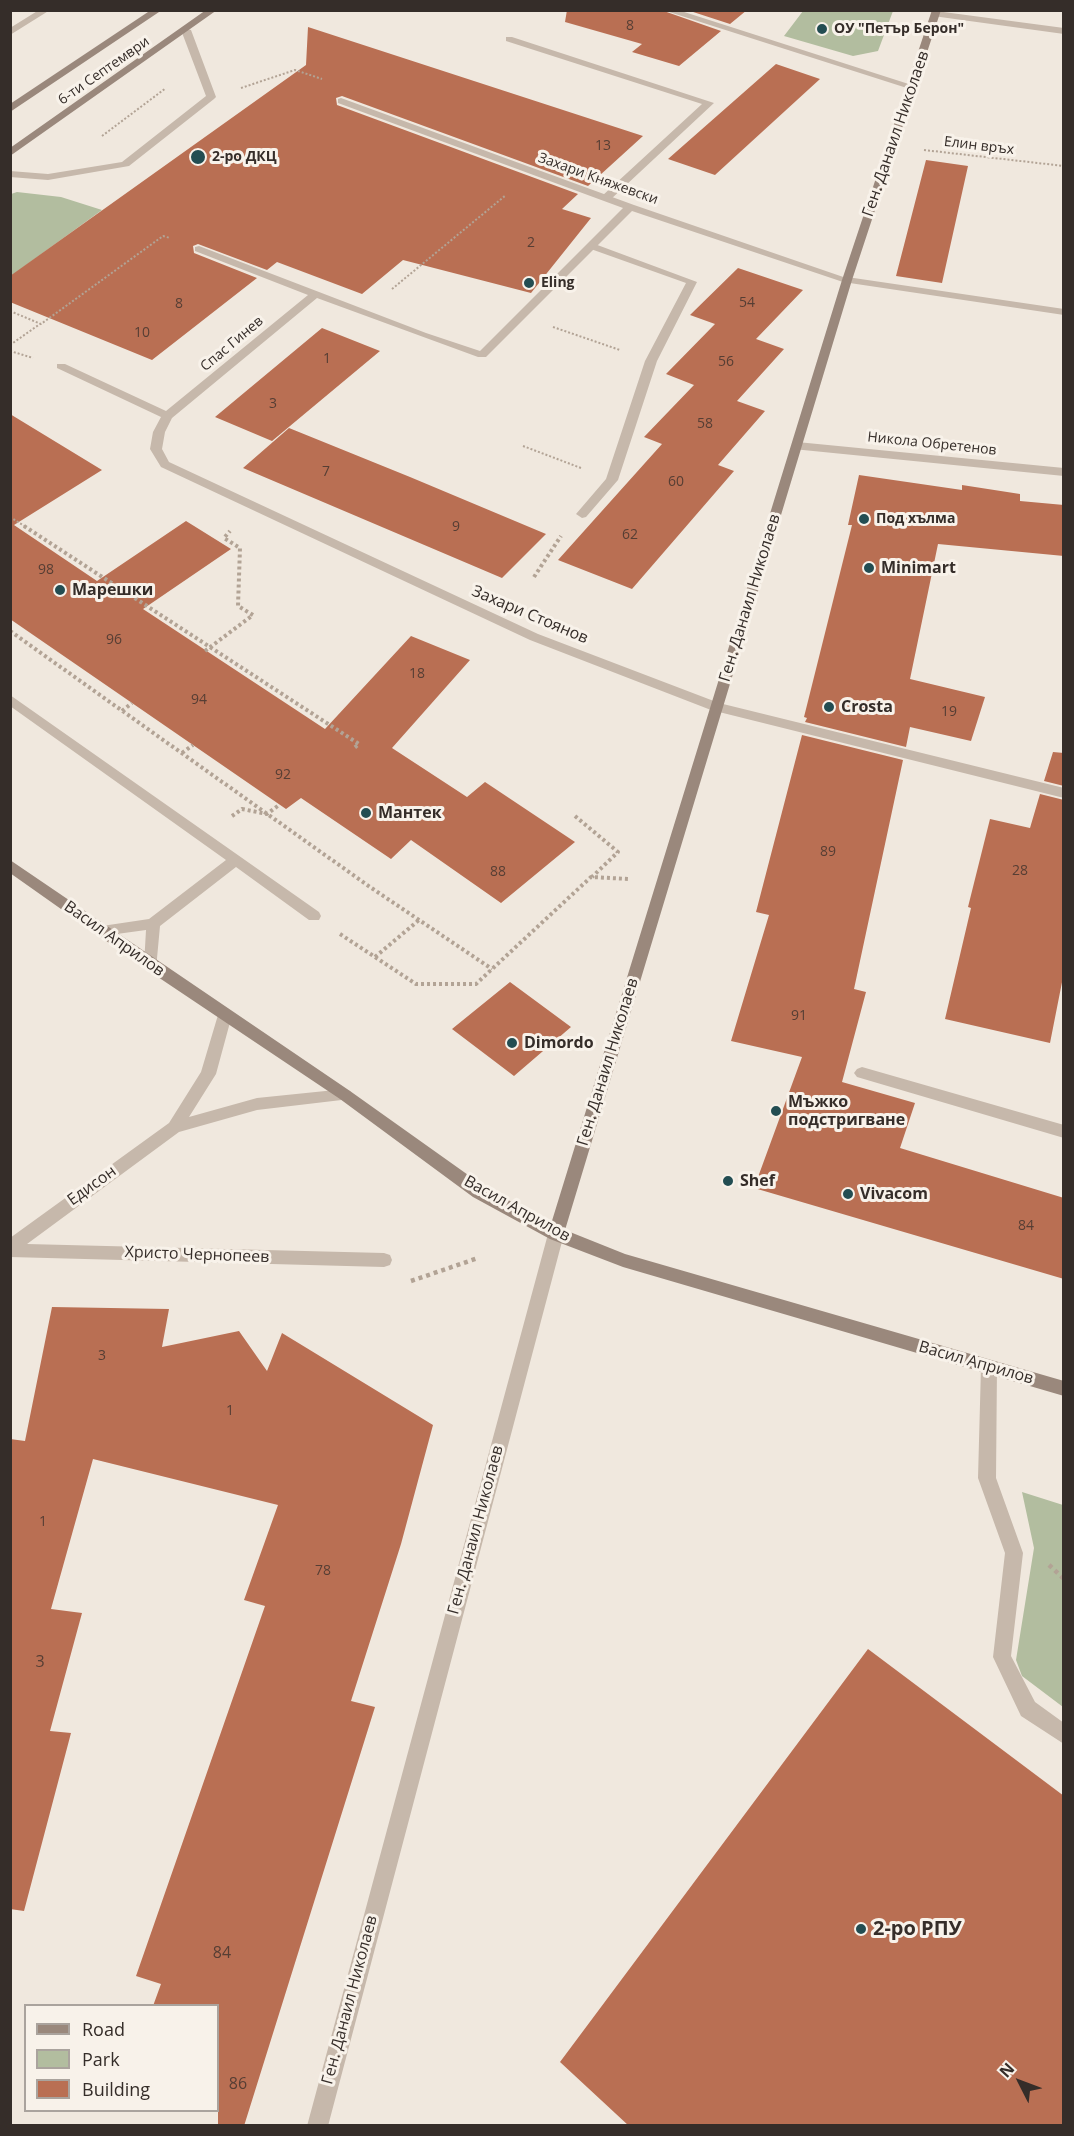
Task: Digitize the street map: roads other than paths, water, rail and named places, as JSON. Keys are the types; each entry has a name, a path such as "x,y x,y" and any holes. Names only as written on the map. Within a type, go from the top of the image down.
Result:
{"street":[{"path":"10,32 46,10"},
{"name":"6-ти Септември","path":"10,109 158,10"},
{"name":"6-ти Септември","path":"10,153 213,10"},
{"path":"667,10 912,87"},
{"path":"937,12 1064,31"},
{"name":"Ген. Данаил Николаев","path":"317,2126 556,1234 847,280 937,12"},
{"path":"10,174 48,177 125,164 211,97 186,30"},
{"path":"509,39 709,102 606,198"},
{"name":"Захари Княжевски","path":"341,101 630,207 847,280 1064,312"},
{"path":"199,249 363,313 482,355 630,207"},
{"path":"582,514 612,480 651,361 692,282 592,246"},
{"name":"Спас Гинев","path":"167,416 315,294"},
{"path":"61,366 167,416"},
{"name":"Захари Стоянов","path":"167,416 159,432 156,449 165,464 534,637 716,707 1064,794"},
{"name":"Никола Обретенов","path":"798,446 1064,472"},
{"path":"10,699 314,916"},
{"path":"102,931 153,924 236,860"},
{"name":"Васил Априлов","path":"10,865 151,965 345,1095 479,1192 556,1234 623,1260 1064,1389"},
{"path":"151,965 153,924"},
{"path":"174,1127 208,1074 225,1015"},
{"path":"862,1073 1064,1132"},
{"path":"174,1127 257,1104 345,1095"},
{"name":"Едисон","path":"10,1248 174,1127"},
{"name":"Христо Чернопеев","path":"10,1248 384,1260"},
{"path":"989,1367 987,1478 1014,1552 1002,1657 1028,1709 1064,1735"}],"place":[{"name":"ОУ \"Петър Берон\"","path":"822,29"},
{"name":"2-ро ДКЦ","path":"198,157"},
{"name":"Eling","path":"529,283"},
{"name":"Под хълма","path":"864,519"},
{"name":"Minimart","path":"869,568"},
{"name":"Марешки","path":"60,590"},
{"name":"Crosta","path":"829,707"},
{"name":"Мантек","path":"366,813"},
{"name":"Dimordo","path":"512,1043"},
{"name":"Мъжко подстригване","path":"776,1111"},
{"name":"Shef","path":"728,1181"},
{"name":"Vivacom","path":"848,1194"},
{"name":"2-ро РПУ","path":"861,1929"}]}
